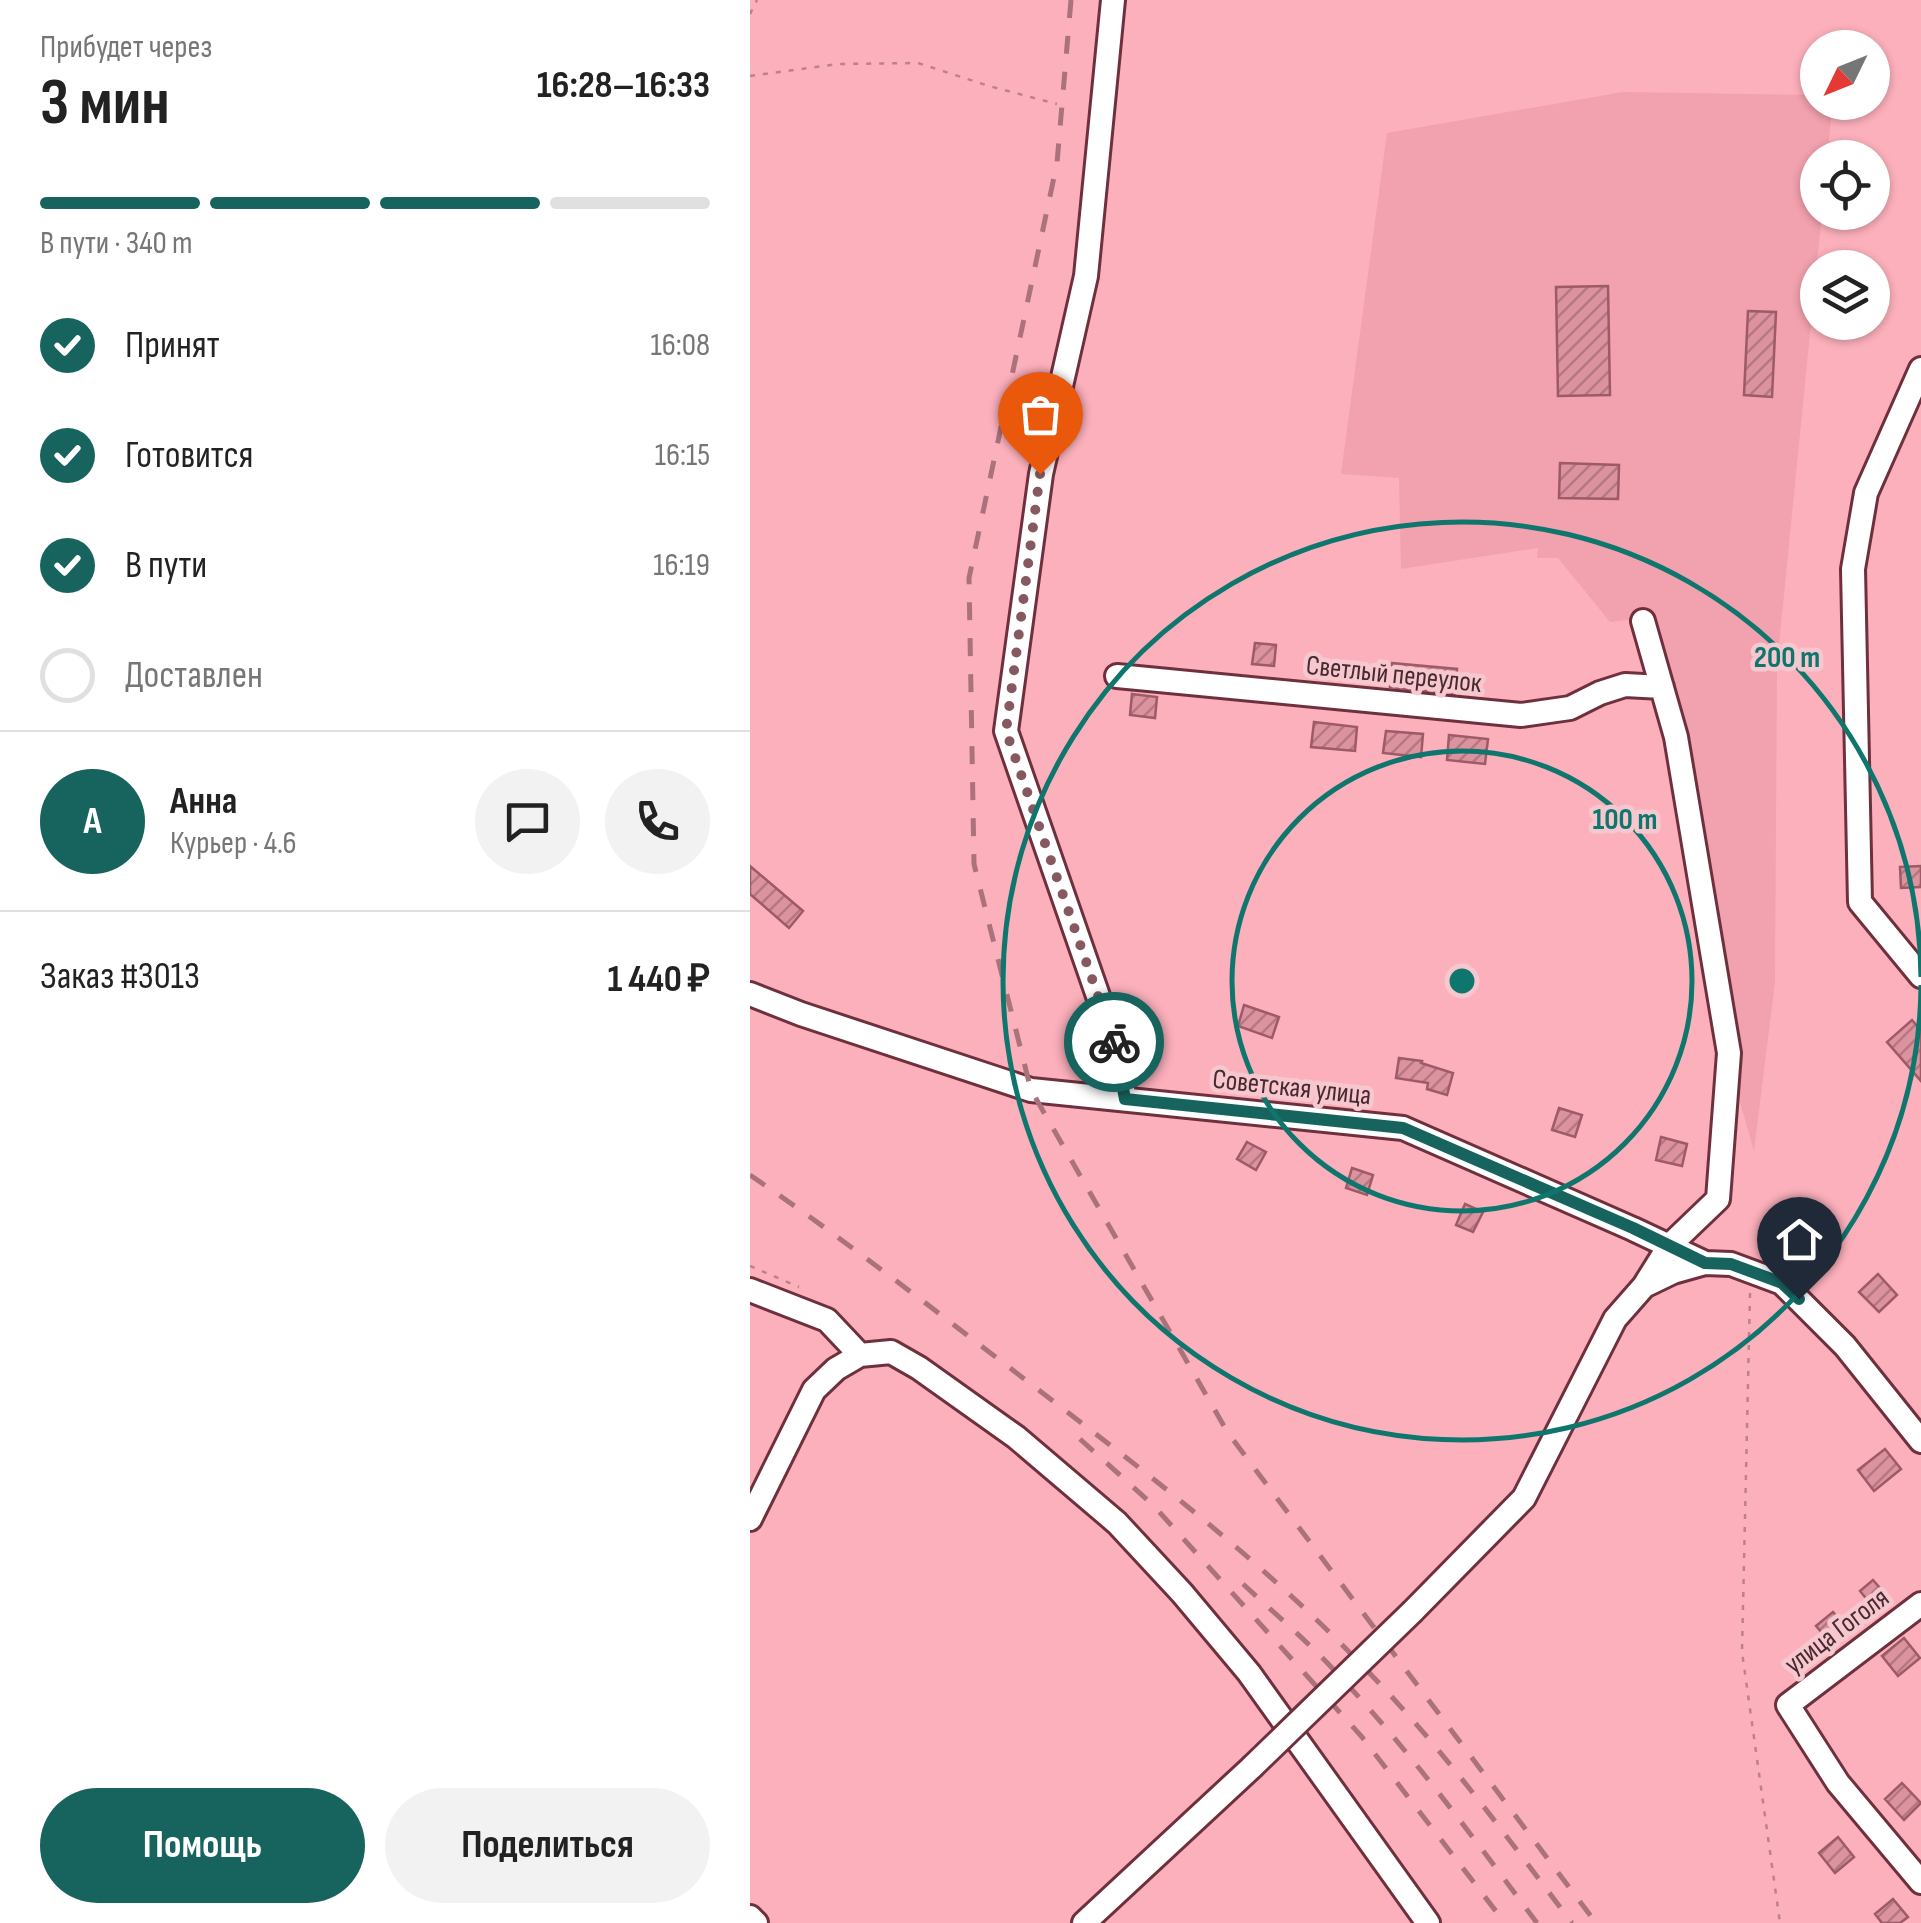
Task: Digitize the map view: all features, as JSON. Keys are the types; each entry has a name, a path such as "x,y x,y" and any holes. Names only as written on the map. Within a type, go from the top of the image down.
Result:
{"street":[{"path":"1114,0 1086,276 1040,474 1006,731 1114,1042 1125,1099"},
{"path":"1921,369 1866,493 1853,569 1860,902 1921,976"},
{"path":"1084,1923 1252,1767 1524,1498 1615,1319 1644,1286 1669,1246 1718,1198 1729,1053 1676,736 1643,621"},
{"name":"Светлый переулок","path":"1116,676 1522,715 1570,708 1625,685 1662,687"},
{"name":"Советская улица","path":"750,994 1031,1090 1403,1128 1705,1263 1731,1264 1782,1283 1845,1346 1921,1441"},
{"path":"1644,1286 1705,1263"},
{"path":"750,1290 827,1320 860,1355"},
{"path":"750,1519 814,1390 836,1369 860,1355 891,1352 918,1368 1016,1437 1117,1523 1182,1593 1248,1673 1428,1923"},
{"name":"улица Гоголя","path":"1921,1604 1788,1705 1838,1783 1921,1882"},
{"path":"750,1916 756,1923"}],"path":[{"path":"750,14 757,0"},
{"path":"750,76 838,64 918,63 1057,104"},
{"path":"1750,1271 1742,1652 1780,1923"}],"shaded area":[{"path":"1623,92 1800,95 1800,120 1831,120 1829,140 1800,140 1800,230 1820,230 1818,250 1800,250 1800,340 1809,340 1777,665 1775,982 1754,1151 1740,1102 1686,730 1655,617 1610,622 1558,558 1537,558 1538,548 1401,569 1399,478 1341,474 1387,133"}],"building":[{"path":"1608,286 1610,395 1558,396 1556,287"},
{"path":"1748,311 1776,312 1772,397 1744,395"},
{"path":"1560,463 1619,465 1618,499 1559,498"},
{"path":"1255,643 1276,645 1274,666 1252,664"},
{"path":"1392,663 1457,669 1455,694 1390,687"},
{"path":"1132,694 1157,697 1155,718 1130,715"},
{"path":"1314,722 1357,727 1355,751 1311,747"},
{"path":"1386,731 1423,734 1421,757 1383,753"},
{"path":"1449,735 1488,739 1485,764 1447,760"},
{"path":"750,866 803,911 789,928 750,894"},
{"path":"1921,866 1921,887 1901,888 1900,867"},
{"path":"1244,1005 1279,1017 1272,1038 1238,1026"},
{"path":"1912,1020 1921,1031 1921,1081 1887,1042"},
{"path":"1399,1058 1422,1061 1453,1073 1447,1095 1427,1089 1428,1083 1396,1078"},
{"path":"1559,1108 1582,1115 1575,1137 1552,1130"},
{"path":"1661,1137 1687,1144 1682,1166 1656,1160"},
{"path":"1247,1142 1266,1152 1256,1170 1237,1159"},
{"path":"1352,1168 1373,1175 1367,1195 1346,1188"},
{"path":"1465,1204 1483,1212 1473,1232 1456,1225"},
{"path":"1878,1274 1897,1295 1879,1312 1859,1292"},
{"path":"1885,1449 1901,1469 1874,1491 1858,1470"},
{"path":"1873,1580 1887,1596 1873,1607 1860,1591"},
{"path":"1833,1612 1847,1628 1830,1642 1816,1626"},
{"path":"1904,1638 1920,1658 1898,1676 1882,1656"},
{"path":"1902,1783 1921,1803 1904,1820 1885,1799"},
{"path":"1838,1837 1854,1857 1835,1873 1819,1853"},
{"path":"1893,1899 1908,1917 1900,1923 1882,1923 1875,1914"}],"railway":[{"path":"1071,0 1057,163 969,578 974,864 1031,1090 1228,1433 1596,1923"},
{"path":"750,1175 1116,1449 1295,1599 1430,1740 1572,1923"},
{"path":"1080,1439 1153,1505 1362,1737 1505,1923"},
{"path":"1243,1584 1361,1699 1439,1793 1537,1923"}],"way so far":[{"path":"1040,474 1006,731 1114,1042"}],"route":[{"path":"1114,1042 1125,1099 1403,1128 1705,1263 1731,1264 1782,1283 1799,1299"}]}
